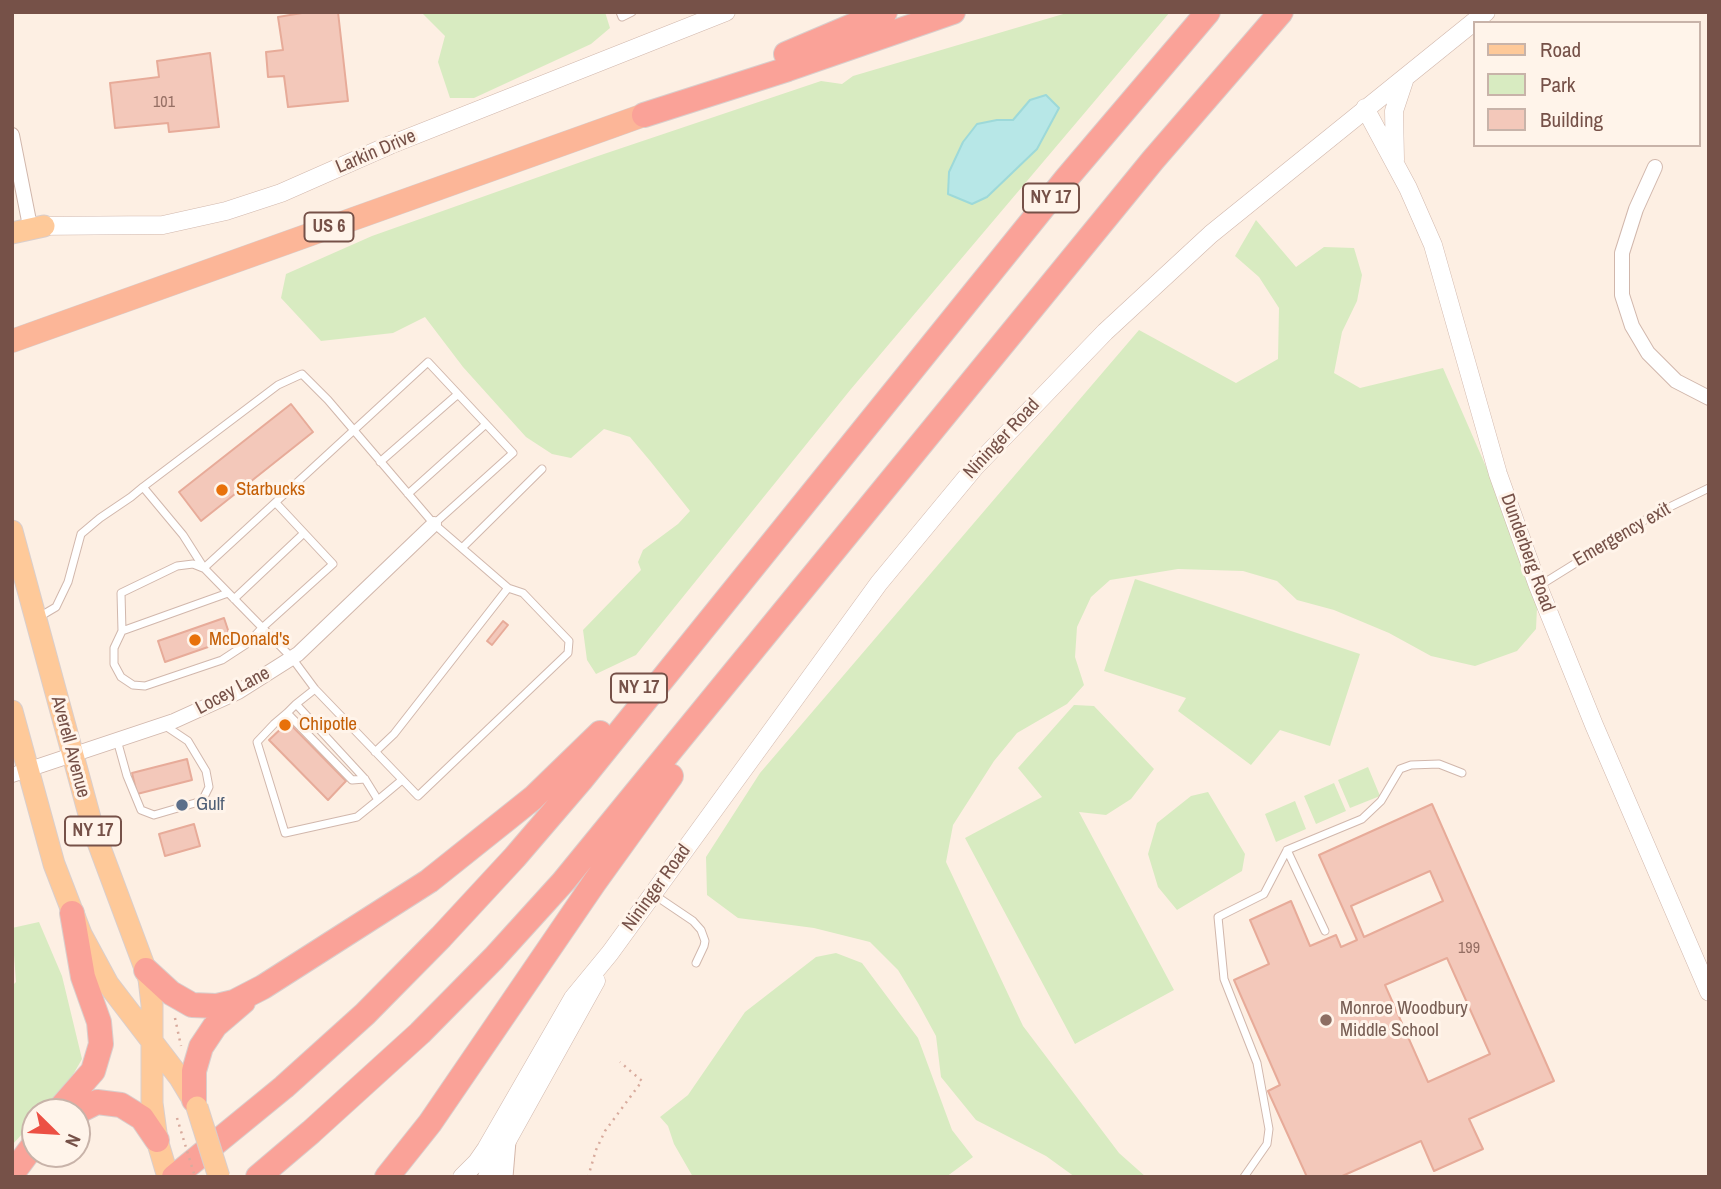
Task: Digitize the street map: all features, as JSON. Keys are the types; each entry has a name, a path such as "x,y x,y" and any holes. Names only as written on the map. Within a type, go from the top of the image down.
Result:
{"highway":[{"name":"US 6","path":"644,115 885,12"},
{"name":"US 6","path":"13,340 644,115 953,12"},
{"name":"NY 17","path":"146,970 176,997 199,1007 226,1005 263,987 410,894 533,798 592,742 667,654 766,551 1074,169 1208,12"},
{"name":"NY 17","path":"387,1177 424,1132 594,883 716,716 767,633 1153,160 1281,12"},
{"path":"174,1177 265,1103 335,1041 470,907 558,808 766,551"},
{"path":"257,1177 383,1068 494,958 597,841 767,633"},
{"path":"69,1098 93,1071 101,1044 99,1022 83,977 72,913"},
{"path":"189,1109 194,1071 205,1040 215,1026 263,987"},
{"path":"91,1105 97,1102 121,1105 142,1118 157,1140"}],"main road":[{"name":"Averell Avenue","path":"12,531 103,859 146,970 152,1005 152,1102 157,1140 168,1177"},
{"name":"NY 17","path":"12,711 20,773 72,913 107,984 180,1078 189,1109 219,1177"},
{"path":"503,1177 506,1141"}],"street":[{"name":"Larkin Drive","path":"25,228 163,225 243,206 726,12"},
{"name":"Nininger Road","path":"462,1177 486,1149 573,998 610,953 872,592 975,467 1070,366 1167,274 1230,218 1472,23"},
{"path":"1395,163 1394,111 1406,76"},
{"name":"Dunderberg Road","path":"1365,108 1395,163 1433,245 1498,474 1538,586 1594,725 1709,992"},
{"path":"12,135 25,228"},
{"path":"1655,167 1636,209 1622,253 1622,295 1632,327 1648,354 1676,382 1709,398"},
{"name":"Locey Lane","path":"20,773 164,724 238,692 292,658 434,524"},
{"name":"Nininger Road","path":"487,1177 584,1006 610,953"}],"lane":[{"path":"620,12 622,17 632,12"},
{"path":"204,568 428,362 513,453 434,524"},
{"path":"36,618 56,607 68,582 81,534 143,487 278,386 302,374 434,524 508,588 523,593 569,640 568,653 418,796 314,689 292,658 204,568 183,535 143,487"},
{"path":"380,462 458,394"},
{"path":"408,494 486,424"},
{"path":"461,548 542,469"},
{"name":"Emergency exit","path":"1538,586 1653,515 1709,488"},
{"path":"204,568 193,564 177,566 121,593 122,631 114,648 114,664 121,677 133,685 145,686 222,660 248,643 333,564 276,503"},
{"path":"234,599 304,533"},
{"path":"375,752 394,734 508,588"},
{"path":"122,631 228,593"},
{"path":"314,689 257,742 285,833 356,817 402,780"},
{"path":"296,704 365,779 378,800"},
{"path":"286,713 352,779 365,779"},
{"path":"117,740 127,776 141,810 154,815 202,801 209,787 206,771 188,741 164,724"},
{"path":"1244,1177 1267,1144 1269,1129 1257,1063 1224,979 1218,917 1264,894 1287,850 1362,819 1381,801 1400,769 1411,765 1440,764 1462,773"},
{"path":"1287,850 1325,931"},
{"path":"653,894 693,921 701,930 704,946 696,963"}],"path":[{"path":"173,1010 182,1049"},
{"path":"589,1177 605,1131 642,1081 620,1062"},
{"path":"189,1109 195,1177"}],"green space":[{"path":"421,12 605,12 610,28 591,44 474,98 450,98 438,62 445,36"},
{"path":"1070,12 1170,12 851,389 636,655 596,674 587,660 583,630 641,570 638,562 643,550 678,524 690,511 651,462 630,437 604,429 571,458 552,454 526,437 463,367 425,317 393,333 321,341 281,298 286,274 372,236 821,81 842,84 853,76"},
{"path":"1256,220 1296,267 1324,247 1354,248 1362,275 1357,301 1342,332 1334,373 1360,388 1443,368 1538,586 1536,629 1517,651 1475,666 1431,656 1389,633 1334,610 1297,600 1277,581 1243,571 1178,569 1110,580 1091,597 1077,627 1075,657 1084,685 1067,704 1017,733 994,761 953,825 946,862 1023,1026 1119,1153 1146,1177 1075,1177 1046,1156 976,1120 941,1077 936,1036 918,1003 898,970 870,942 814,928 738,918 707,895 706,857 760,773 1139,330 1236,383 1278,359 1279,308 1259,277 1235,256"},
{"path":"1135,579 1360,654 1330,746 1280,730 1251,765 1178,711 1186,698 1104,671"},
{"path":"1074,705 1094,706 1154,769 1131,799 1106,815 1079,812 1174,990 1075,1044 965,838 1042,797 1018,768"},
{"path":"1368,767 1380,796 1350,808 1338,780"},
{"path":"1334,783 1346,811 1316,824 1304,796"},
{"path":"1208,792 1245,854 1242,871 1177,910 1158,887 1148,854 1157,823 1191,796"},
{"path":"1295,801 1306,829 1276,842 1265,814"},
{"path":"39,922 62,976 82,1059 66,1087 56,1098 21,1098 21,1135 12,1145 12,986 16,982 12,928"},
{"path":"836,953 862,963 918,1038 952,1130 973,1157 946,1177 693,1177 674,1144 668,1126 660,1117 688,1095 745,1012 816,957"}],"water":[{"path":"1046,95 1059,108 1037,149 987,197 972,204 948,194 949,172 963,142 977,124 1013,120 1030,100"}],"building":[{"path":"308,12 338,12 348,101 288,107 284,76 268,77 266,52 283,50 278,17"},
{"path":"210,53 219,127 169,132 168,123 115,128 110,83 159,77 157,61"},
{"path":"291,404 313,432 201,521 179,492"},
{"name":"McDonald's","path":"224,618 231,639 165,662 158,641"},
{"path":"503,621 508,625 492,645 487,641"},
{"path":"288,722 346,781 328,800 269,740"},
{"path":"187,759 192,780 137,794 132,773"},
{"name":"Monroe Woodbury Middle School","path":"1432,804 1554,1081 1469,1119 1483,1149 1434,1171 1421,1141 1340,1177 1307,1177 1268,1091 1280,1085 1234,980 1269,964 1250,920 1291,901 1310,946 1336,935 1341,947 1357,940 1319,855","holes":["1430,871 1443,901 1364,937 1351,906","1447,958 1490,1054 1428,1082 1385,985"]},
{"path":"194,824 200,846 165,856 159,834"}],"place":[{"name":"Starbucks","path":"222,490"},
{"name":"McDonald's","path":"195,640"},
{"name":"Chipotle","path":"285,725"},
{"name":"Gulf","path":"182,805"},
{"name":"Monroe Woodbury Middle School","path":"1326,1020"}]}
